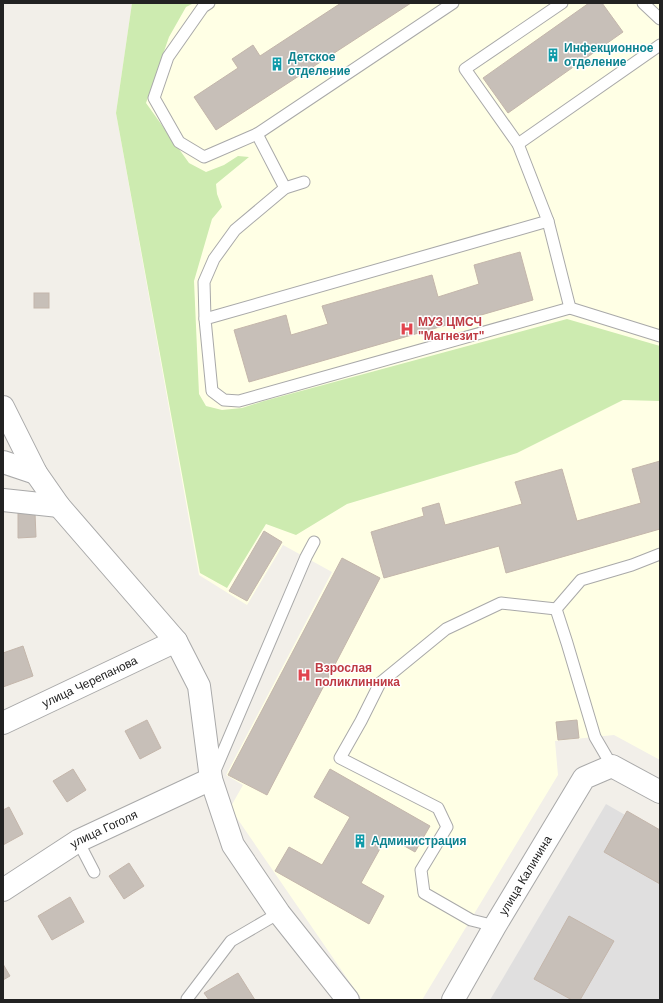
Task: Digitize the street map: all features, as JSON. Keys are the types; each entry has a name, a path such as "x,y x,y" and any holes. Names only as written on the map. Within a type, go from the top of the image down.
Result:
{"street":[{"path":"3,407 36,473 59,506 176,641 199,686 211,779 233,845 279,913 348,1000"},
{"path":"3,462 36,473"},
{"path":"3,500 59,506"},
{"name":"улица Черепанова","path":"3,723 176,641"},
{"path":"612,766 660,792"},
{"name":"улица Калинина","path":"453,1000 495,926 584,778 612,766"},
{"name":"улица Гоголя","path":"3,890 78,841 211,779"}],"lane":[{"path":"209,3 203,6 168,57 154,98 179,142 204,157 257,134 453,3"},
{"path":"562,3 465,69 518,144 548,221 570,308"},
{"path":"643,3 660,19"},
{"path":"518,144 660,45"},
{"path":"257,134 285,188"},
{"path":"304,182 285,188 235,230 214,259 204,282 205,319 212,391 224,400 238,401 570,308 660,336"},
{"path":"205,319 548,221"},
{"path":"211,779 306,557 314,542"},
{"path":"556,609 581,580 632,565 660,554"},
{"path":"495,926 471,920 424,893 421,870 447,827 438,808 340,758 380,683 446,629 501,602 556,609"},
{"path":"556,609 595,737 612,766"},
{"path":"78,841 94,872"},
{"path":"187,1000 186,999 231,941 279,913"}],"shaded area":[{"name":"МУЗ ЦМСЧ \"Магнезит\"","path":"132,3 660,3 660,760 614,735 555,741 558,775 422,1000 362,1000 230,808 243,785 226,775 332,572 283,545 247,605 199,575 116,113"},
{"path":"606,804 660,835 660,1000 490,1000"}],"green space":[{"path":"132,3 194,3 186,7 169,37 146,103 189,163 206,172 224,165 238,156 249,157 216,184 217,194 222,207 212,219 194,281 199,394 206,406 222,410 242,408 567,319 660,346 660,401 623,400 517,453 347,504 296,535 266,524 227,588 200,573 116,113"}],"building":[{"name":"Детское отделение","path":"341,3 411,3 216,130 194,97 238,68 232,59 253,45 260,56"},
{"name":"Инфекционное отделение","path":"589,3 602,3 623,32 508,113 483,78"},
{"path":"520,252 533,300 249,382 234,330 286,315 291,335 328,324 322,306 432,275 438,297 479,284 474,265"},
{"path":"34,293 49,293 49,308 34,308"},
{"path":"660,461 660,529 506,573 499,546 384,578 371,532 424,516 422,508 439,503 445,525 522,504 515,482 562,469 577,521 641,503 632,469"},
{"path":"18,513 35,513 36,537 18,538"},
{"path":"264,531 282,542 247,601 229,591"},
{"path":"342,558 380,578 267,795 228,775"},
{"path":"23,646 33,676 3,687 3,653"},
{"path":"147,720 161,748 140,759 125,731"},
{"path":"577,720 579,738 558,740 556,722"},
{"path":"73,769 86,790 67,802 53,781"},
{"name":"Администрация","path":"330,769 430,826 415,852 387,836 361,883 384,896 369,924 275,871 289,847 322,865 350,817 314,797"},
{"path":"9,807 23,834 3,845 3,810"},
{"path":"627,811 660,830 660,884 604,852"},
{"path":"129,863 144,886 124,899 109,876"},
{"path":"70,897 84,922 52,940 38,916"},
{"path":"569,916 614,941 580,1000 572,1000 534,979"},
{"path":"3,964 10,976 3,980"},
{"path":"238,973 255,1000 209,1000 204,993"}],"place":[{"name":"Инфекционное отделение","path":"553,55"},
{"name":"Детское отделение","path":"277,64"},
{"name":"МУЗ ЦМСЧ \"Магнезит\"","path":"407,329"},
{"name":"Взрослая поликлинника","path":"304,675"},
{"name":"Администрация","path":"360,841"}]}
